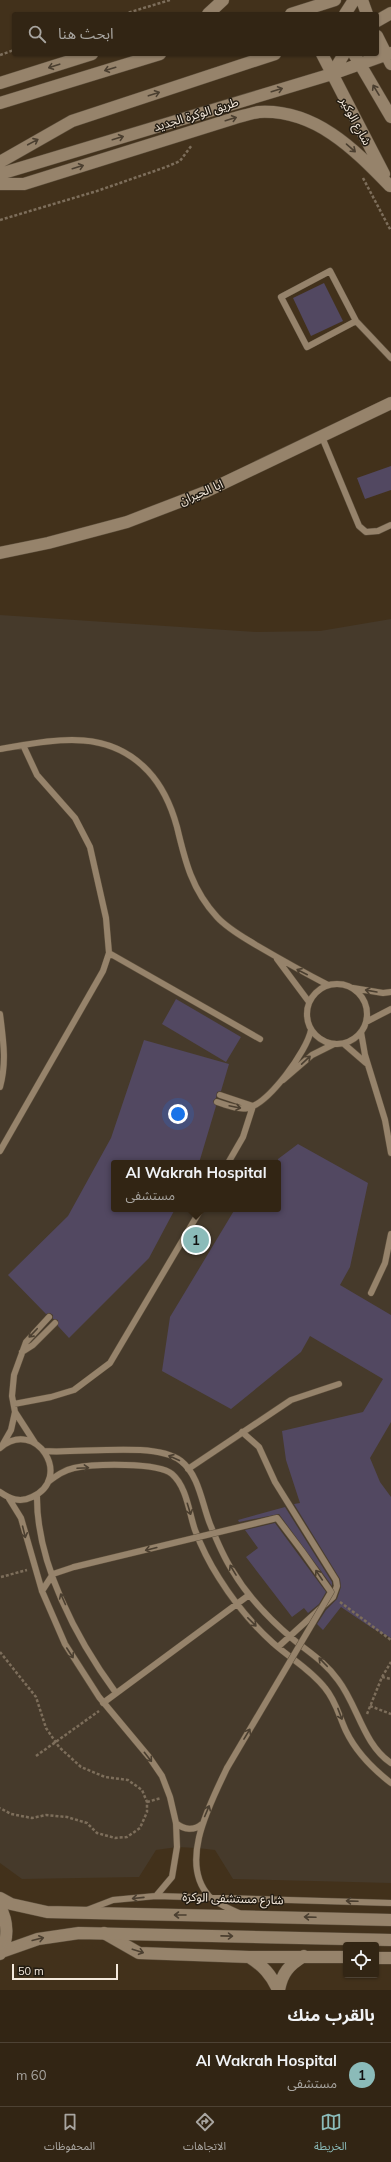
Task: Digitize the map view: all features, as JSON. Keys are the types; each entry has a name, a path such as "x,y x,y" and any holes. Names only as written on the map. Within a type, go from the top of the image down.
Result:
{"street":[{"path":"210,12 223,0"},
{"path":"303,10 332,0 336,12"},
{"path":"346,12 354,0"},
{"path":"362,0 366,12"},
{"path":"379,20 391,13"},
{"path":"379,40 386,55"},
{"path":"0,83 86,56"},
{"path":"0,103 153,56"},
{"path":"0,162 72,121 269,56"},
{"name":"شارع الوكير","path":"323,56 391,187"},
{"path":"332,74 343,56"},
{"name":"طريق الوكرة الجديد","path":"0,174 332,74 357,59 379,56"},
{"path":"357,59 391,117"},
{"path":"0,184 24,184 258,112 285,114 314,124 331,132 367,162 391,187"},
{"name":"ابا الحيران","path":"0,553 48,543 127,522 205,492 391,403"},
{"name":"شارع مستشفى الوكرة","path":"0,1898 11,1904 47,1912 243,1915 391,1920"},
{"path":"0,1907 6,1925 6,1939 1,1953"},
{"path":"1,1953 38,1939 79,1933 391,1940"},
{"path":"104,1933 139,1953 249,1957 343,1957"},
{"path":"278,1990 282,1976 291,1964 304,1956"},
{"path":"249,1957 262,1966 273,1978 278,1990"},
{"path":"379,1958 391,1958"}],"lane":[{"path":"356,321 307,347 281,297 330,271 356,321 391,358"},
{"path":"322,437 359,526 366,532 378,531 391,525"},
{"path":"0,749 49,741 75,740 99,742 120,749 141,764 160,784 170,805 188,873 202,897 222,922 236,933 276,958 328,985"},
{"path":"0,1151 103,971 108,953 106,918 90,847 75,818 37,775 23,745"},
{"path":"108,953 260,1039"},
{"path":"276,958 309,1002"},
{"path":"351,988 359,994 364,1002 367,1012 366,1022 361,1032 354,1040 344,1044 334,1044 321,1040 311,1030 306,1012 309,1002 314,995 328,985 340,984 351,988 384,993 391,992"},
{"path":"366,1022 391,1009"},
{"path":"0,1014 5,1048 4,1074 0,1087"},
{"path":"281,1081 306,1046 311,1030"},
{"path":"361,1032 369,1066 385,1120 391,1154"},
{"path":"217,1102 241,1108 253,1106 265,1098 281,1081 312,1055 334,1044"},
{"path":"344,1044 369,1066"},
{"path":"220,1095 253,1106"},
{"path":"230,1160 243,1137 253,1106"},
{"path":"14,1404 50,1397 74,1390 110,1363 199,1212"},
{"path":"372,1293 385,1263 391,1234"},
{"path":"1,1447 11,1430 15,1412 14,1376 22,1352 29,1338 49,1317"},
{"path":"22,1352 34,1345 55,1323"},
{"path":"188,1469 290,1400 339,1384"},
{"path":"15,1412 35,1443 44,1451 51,1466 48,1482"},
{"path":"242,1432 259,1447 275,1482 334,1574 337,1586 333,1597 278,1647"},
{"path":"1,1447 18,1440 35,1443"},
{"path":"44,1451 122,1450 162,1453 181,1461 192,1473 210,1523 232,1570 249,1595 257,1605 290,1636 320,1659 339,1680 354,1703 370,1741 384,1758 391,1763"},
{"path":"0,1492 17,1500 28,1499 37,1495 48,1482 60,1473 74,1468 130,1466 158,1468 172,1474 178,1482 185,1498 199,1540 219,1578 237,1604 245,1615 278,1647 310,1670 326,1689 338,1708 347,1731 358,1750 373,1769 391,1783"},
{"path":"37,1495 38,1526 53,1574 77,1632 93,1662 116,1694"},
{"path":"8,1497 21,1518 34,1568 64,1644 105,1704 149,1757 162,1776 170,1797 176,1823 177,1847 172,1878 156,1896"},
{"path":"42,1591 53,1574 276,1518 331,1592 227,1768 202,1824 197,1848 196,1871 201,1884 210,1897 243,1915"},
{"path":"105,1704 116,1694 249,1595"},
{"path":"176,1823 183,1828 191,1829 198,1828 202,1824"},
{"name":"شارع مستشفى الوكرة","path":"77,1913 113,1900 156,1896 391,1903"}],"path":[{"path":"131,12 170,0"},
{"path":"0,55 12,51"},
{"path":"0,220 97,191 166,167 180,161 197,139"},
{"path":"359,172 391,231"},
{"path":"0,1578 34,1568"},
{"path":"333,1597 391,1640"},
{"path":"0,1652 36,1697 46,1728 56,1743 81,1767 105,1777 128,1780 142,1790 147,1802 147,1812 140,1828 127,1837 115,1838 97,1833 87,1822 46,1815 32,1818 11,1814 0,1808"},
{"path":"363,1725 382,1677 391,1662"},
{"path":"382,1677 391,1679"},
{"path":"36,1756 56,1743 105,1704"},
{"path":"370,1706 391,1714"},
{"path":"147,1802 170,1797"}],"shaded area":[{"path":"0,615 257,632 320,631 391,619 391,1883 233,1879 215,1850 177,1847 156,1850 139,1877 22,1879 0,1863"}],"building":[{"path":"324,283 343,321 311,336 293,298"},
{"path":"391,466 391,490 365,499 357,478"},
{"path":"176,999 241,1037 226,1062 162,1024"},
{"path":"144,1040 229,1064 221,1091 217,1092 216,1098 213,1101 216,1106 200,1160 111,1160 111,1212 173,1212 149,1258 69,1338 58,1326 58,1320 53,1319 53,1315 50,1313 46,1314 8,1275 68,1216 111,1138"},
{"path":"298,1144 368,1183 350,1267 340,1285 391,1315 391,1422 370,1458 380,1482 391,1497 391,1638 372,1628 341,1607 323,1630 317,1624 326,1610 337,1599 341,1587 340,1579 294,1504 300,1503 286,1460 282,1431 363,1412 383,1379 310,1336 301,1352 231,1409 162,1371 170,1317 233,1212 281,1212 281,1160 278,1159"},
{"path":"285,1507 332,1582 332,1586 279,1514 239,1522 238,1520"},
{"path":"275,1523 326,1592 319,1604 308,1613 304,1608 292,1617 246,1557 258,1548 245,1530"}],"place":[{"name":"Al Wakrah Hospital","path":"196,1240"}]}
